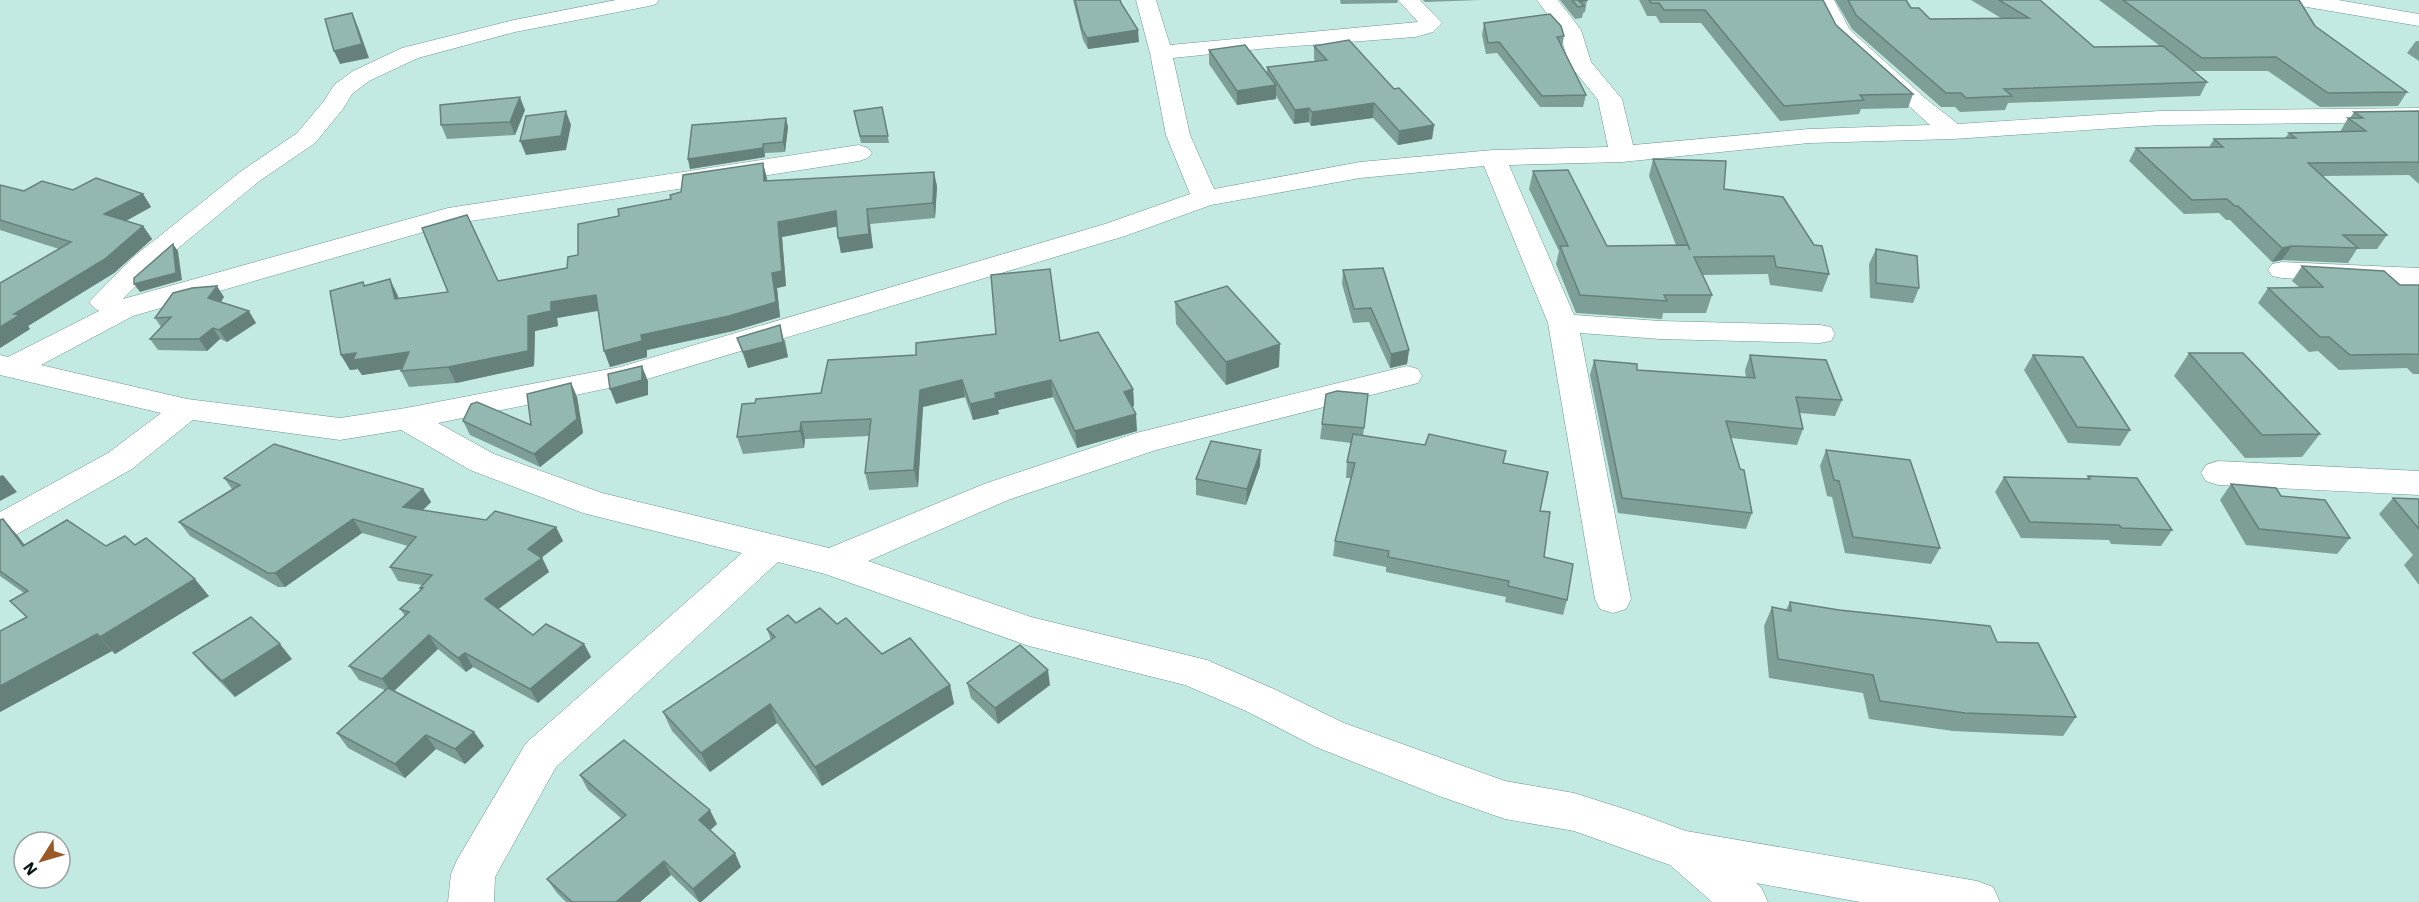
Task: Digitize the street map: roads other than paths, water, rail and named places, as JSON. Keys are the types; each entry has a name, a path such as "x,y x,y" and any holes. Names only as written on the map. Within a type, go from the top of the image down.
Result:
{"street":[{"path":"123,310 104,302 142,264 240,184 306,138 335,104 342,90 361,76 410,53 514,26 649,0"},
{"path":"1146,0 1161,53 1178,135 1204,198"},
{"path":"1161,53 1269,41 1415,30 1431,23 1408,0"},
{"path":"1547,0 1570,30 1580,64 1610,99 1622,154"},
{"path":"1824,0 1841,33 1917,103 1953,132"},
{"path":"2301,0 2419,20"},
{"path":"5,367 187,409 340,429 406,419 623,376 1104,234 1204,198 1360,170 1493,158 1622,154 1809,136 1953,132 2172,117 2419,115"},
{"path":"5,367 123,310 448,216 859,153"},
{"path":"1493,158 1563,323 1613,599"},
{"path":"2282,270 2419,277"},
{"path":"1563,323 1660,330 1820,334"},
{"path":"831,562 985,496 1148,441 1407,376"},
{"path":"0,528 120,461 187,409"},
{"path":"406,419 482,462 595,504 831,562 1029,631 1193,671 1260,700 1330,735 1454,783 1505,800 1574,812 1637,832 1685,851 1977,902"},
{"path":"2218,473 2419,483"},
{"path":"471,902 473,874 541,754 771,548"},
{"path":"1685,851 1745,902"}]}
